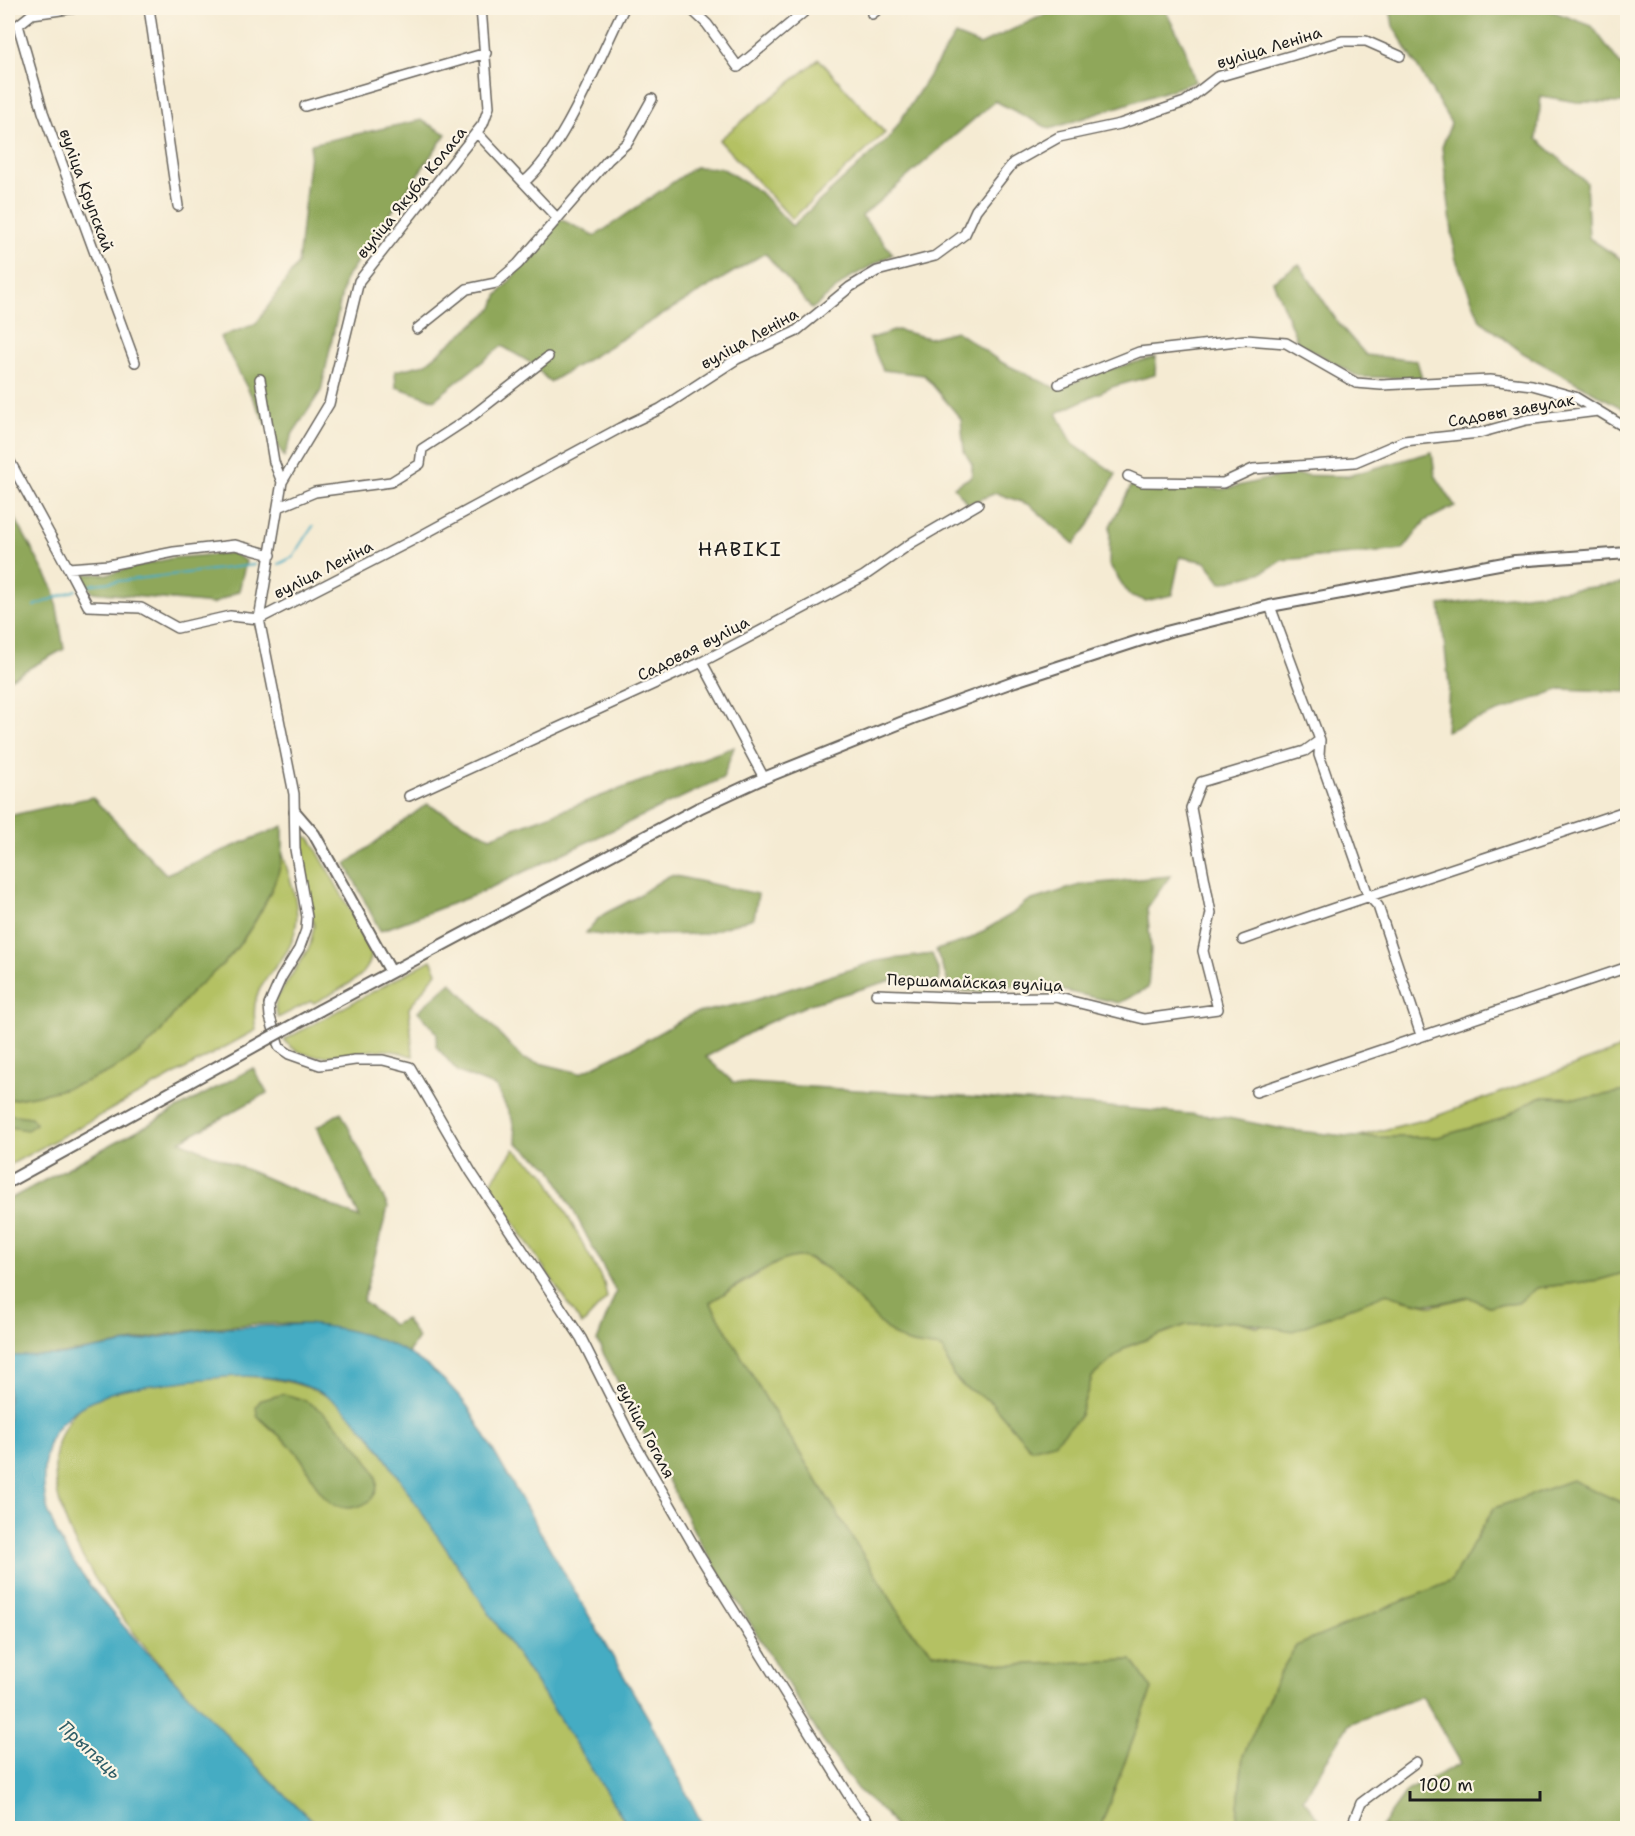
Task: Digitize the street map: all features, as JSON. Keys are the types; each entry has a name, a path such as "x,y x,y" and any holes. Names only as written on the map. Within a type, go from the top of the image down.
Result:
{"main road":[{"path":"8,1182 320,1010 646,836 764,778 913,718 1015,681 1166,632 1270,606 1515,561 1628,553"},
{"path":"295,812 314,834 391,972"}],"street":[{"name":"вуліца Крупскай","path":"75,8 32,14 18,25 43,112 135,362"},
{"path":"149,8 178,206"},
{"name":"вуліца Якуба Коласа","path":"259,619 282,482 329,404 359,281 434,183 477,134 489,107 481,8"},
{"path":"524,182 533,174 557,142 624,8"},
{"path":"690,8 707,24 738,67 805,11"},
{"name":"вуліца Леніна","path":"259,619 660,409 737,358 795,332 850,287 878,272 935,256 965,234 976,210 1013,163 1059,137 1131,120 1185,102 1217,77 1342,41 1366,41 1400,56"},
{"path":"305,106 486,53"},
{"path":"417,329 467,289 496,283 518,264 608,160 628,142 652,99"},
{"path":"477,134 557,218"},
{"name":"Садовы завулак","path":"1059,384 1139,352 1246,340 1286,343 1356,383 1381,385 1490,380 1532,385 1575,397 1598,411"},
{"path":"279,507 315,492 391,482 420,464 423,449 471,417 548,357"},
{"path":"260,379 274,462 282,482"},
{"path":"1598,411 1628,429"},
{"name":"Садовы завулак","path":"1128,476 1142,482 1223,483 1253,469 1355,462 1404,441 1479,433 1526,420 1598,411"},
{"path":"8,458 88,606 141,608 177,628 230,615 259,619 295,812"},
{"name":"Садовая вуліца","path":"409,796 702,662 864,576 913,542 978,504"},
{"path":"68,568 109,565 174,552 235,545 271,555"},
{"path":"1270,606 1320,740 1318,755 1368,895 1378,906 1422,1035"},
{"path":"702,662 764,778"},
{"name":"Першамайская вуліца","path":"876,994 977,998 1055,997 1144,1019 1218,1009 1203,951 1211,914 1191,808 1201,782 1305,751 1320,740"},
{"path":"1243,940 1368,895 1484,860 1628,810"},
{"name":"вуліца Гогаля","path":"295,812 295,849 307,924 299,949 281,978 269,1005 270,1017 279,1047 289,1054 320,1065 355,1060 383,1060 410,1067 471,1172 581,1338 632,1439 700,1558 856,1808 873,1828"},
{"path":"1256,1092 1628,967"},
{"path":"1352,1828 1361,1803 1416,1762"}],"green space":[{"path":"1058,8 1164,8 1185,48 1195,82 1050,129 995,101 862,216 893,254 849,278 812,309 765,253 550,382 531,363 502,346 434,400 396,387 395,371 425,364 493,308 497,296 560,219 595,236 695,167 722,168 760,192 792,226 890,137 955,35 980,45"},
{"path":"1390,8 1544,8 1592,26 1624,69 1626,103 1577,102 1541,96 1537,139 1586,182 1589,238 1627,263 1627,411 1523,353 1480,320 1455,257 1442,147 1451,123 1393,26"},
{"path":"819,59 885,133 792,219 719,140"},
{"path":"421,120 446,134 345,279 321,391 293,433 284,457 220,337 256,324 298,263 311,144"},
{"path":"1299,264 1339,324 1366,355 1417,361 1422,378 1359,377 1298,343 1273,281"},
{"path":"897,330 929,338 956,331 1001,362 1057,389 1103,371 1156,357 1155,375 1112,387 1057,413 1073,444 1116,474 1089,525 1074,544 1030,505 996,493 968,504 954,487 972,476 972,464 964,451 961,419 924,375 883,370 869,339"},
{"path":"1432,452 1435,475 1455,506 1425,521 1403,550 1282,560 1263,572 1221,583 1206,562 1180,557 1172,595 1146,601 1129,595 1109,564 1110,526 1131,486 1224,489 1286,475 1347,476"},
{"path":"8,505 54,590 64,649 8,680"},
{"path":"232,553 246,561 239,591 213,604 92,592 80,574 108,574 172,558"},
{"path":"1627,583 1627,692 1561,689 1446,731 1449,685 1440,605"},
{"path":"734,747 723,778 475,895 380,931 346,864 427,804 490,837"},
{"path":"92,797 166,874 283,826 281,863 266,902 242,941 225,962 186,998 157,1036 142,1050 125,1062 88,1081 48,1093 8,1100 8,816"},
{"path":"301,836 310,838 368,942 371,953 364,972 355,980 314,1003 311,1001 278,1018 275,1007 277,998 310,946 314,926 298,845"},
{"path":"283,854 295,899 296,926 286,953 262,985 257,997 254,1012 256,1030 8,1166 8,1100 48,1093 88,1081 125,1062 142,1050 157,1036 186,998 225,962 244,939 268,897"},
{"path":"671,875 758,894 754,918 703,934 610,936 586,933 602,916"},
{"path":"1170,876 1147,908 1151,949 1148,988 1119,1003 1028,983 984,992 951,990 936,950 968,940 1012,914 1026,902 1080,885"},
{"path":"932,954 939,972 939,982 899,978 810,1004 765,1024 706,1057 733,1082 1087,1105 1223,1117 1288,1130 1356,1137 1438,1137 1501,1119 1539,1097 1587,1098 1627,1091 1627,1272 1599,1280 1536,1288 1518,1303 1488,1306 1469,1297 1428,1304 1387,1293 1293,1331 1237,1321 1186,1325 1126,1347 1092,1377 1079,1418 1054,1443 1031,1449 990,1401 964,1387 953,1375 942,1348 906,1342 893,1335 840,1281 813,1260 800,1257 779,1262 710,1302 766,1399 908,1627 934,1653 1010,1665 1132,1660 1152,1689 1100,1828 895,1828 886,1814 857,1789 824,1743 697,1537 597,1341 616,1292 551,1168 517,1143 512,1119 496,1087 458,1072 436,1046 437,1033 418,1011 451,982 523,1059 580,1073 643,1042 692,1014 749,1002 876,961"},
{"path":"431,960 437,972 409,1008 413,1056 395,1051 372,1050 319,1056 294,1049 284,1040"},
{"path":"1627,1046 1627,1091 1587,1098 1539,1097 1501,1119 1438,1137 1356,1137 1434,1117"},
{"path":"253,1068 267,1093 180,1141 360,1218 317,1127 341,1112 388,1207 363,1301 393,1325 405,1319 418,1338 408,1353 377,1339 345,1330 312,1325 278,1324 210,1328 59,1354 8,1356 8,1200"},
{"path":"8,1114 31,1117 36,1124 27,1130 10,1127"},
{"path":"514,1149 545,1174 604,1283 607,1298 582,1325 489,1185"},
{"path":"801,1256 828,1269 878,1320 905,1342 942,1348 953,1375 964,1387 990,1401 1031,1449 1079,1418 1092,1377 1126,1347 1186,1325 1237,1321 1258,1327 1387,1293 1432,1306 1469,1297 1488,1306 1518,1303 1536,1288 1599,1280 1627,1272 1627,1505 1572,1481 1494,1508 1451,1581 1296,1646 1280,1673 1243,1756 1236,1828 1100,1828 1152,1689 1132,1660 1010,1665 934,1653 908,1627 766,1399 710,1302 782,1260"},
{"path":"237,1375 279,1380 306,1387 331,1398 356,1418 374,1441 552,1707 629,1828 321,1828 272,1782 168,1674 111,1602 85,1562 65,1520 55,1479 59,1441 79,1408 113,1392 155,1383"},
{"path":"284,1394 317,1408 333,1421 359,1449 376,1477 375,1494 370,1500 363,1505 346,1508 330,1502 295,1451 257,1415 256,1406 261,1400"},
{"path":"1572,1480 1627,1505 1627,1828 1380,1828 1407,1791 1461,1763 1422,1696 1349,1724 1303,1799 1327,1828 1236,1828 1243,1756 1280,1673 1296,1646 1451,1581 1494,1508"}],"water":[{"name":"Прыпяць","path":"306,1324 354,1332 397,1347 435,1372 468,1407 650,1721 704,1828 629,1828 552,1707 374,1441 347,1411 313,1389 278,1379 242,1376 127,1389 103,1396 80,1407 61,1423 51,1439 44,1467 45,1496 52,1522 66,1551 109,1610 260,1770 321,1828 8,1828 8,1356 62,1355 206,1329"}],"waterway":[{"path":"279,564 293,557 313,526"},
{"path":"82,588 94,584 254,565"},
{"path":"34,606 76,590"}],"district":[{"name":"НАВІКІ","path":"740,549"}]}
